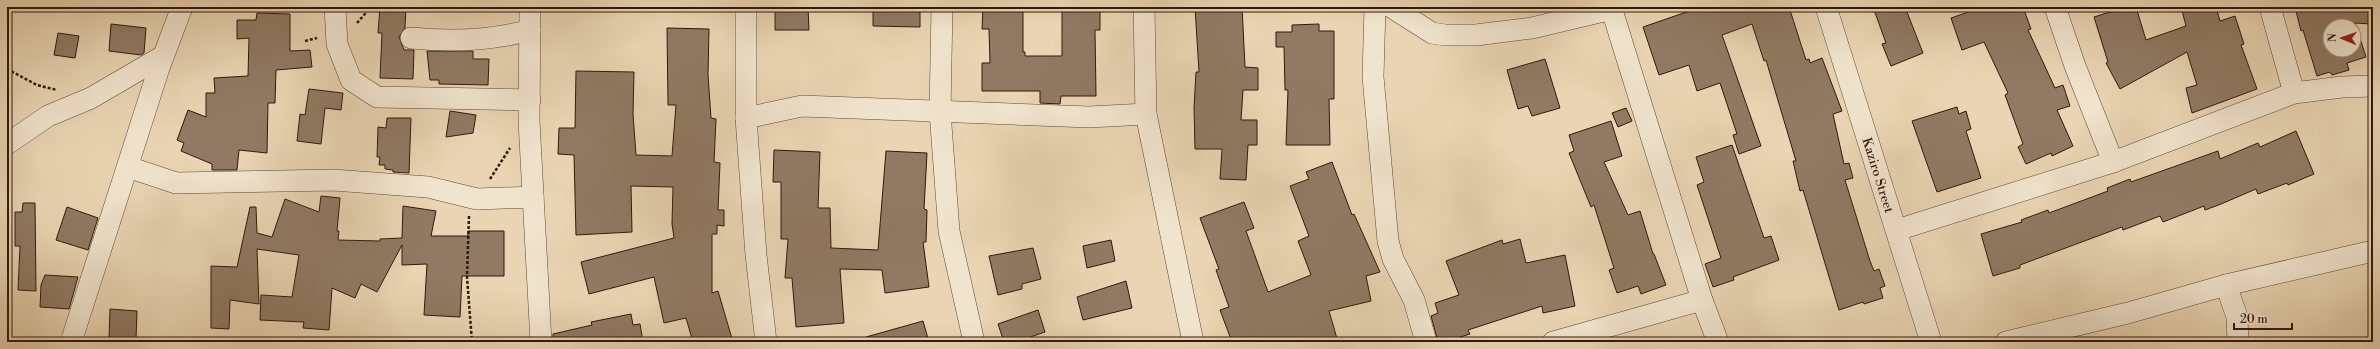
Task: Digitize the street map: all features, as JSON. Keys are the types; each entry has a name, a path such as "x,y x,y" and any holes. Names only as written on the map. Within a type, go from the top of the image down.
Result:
{"street":[{"path":"71,342 163,56 182,7"},
{"path":"335,7 337,44 351,80 377,98 530,100"},
{"path":"530,7 530,100 533,197 541,342"},
{"path":"746,7 746,118 756,255 766,342"},
{"path":"942,7 940,112 949,231 974,342"},
{"path":"1144,7 1146,114 1193,342"},
{"path":"1375,7 1373,77 1388,241 1393,259 1414,300 1426,342"},
{"path":"1391,7 1432,33 1445,36 1476,35 1532,28 1612,8 1702,300 1718,342"},
{"name":"Kaziro Street","path":"1826,7 1931,342"},
{"path":"2055,7 2075,66 2113,162"},
{"path":"2270,7 2294,93"},
{"path":"411,38 470,40 506,36 530,30"},
{"path":"7,144 48,116 91,98 163,56"},
{"path":"1897,230 2113,162 2294,93 2342,87 2373,86"},
{"path":"746,118 802,106 1089,118 1146,114"},
{"path":"128,167 176,183 333,180 428,187 477,199 533,197"},
{"path":"2006,342 2128,313 2226,285 2373,251"},
{"path":"2226,285 2237,316 2238,342"},
{"path":"1552,342 1702,300"}],"path":[{"path":"7,69 37,85 60,90"},
{"path":"472,342 468,292 468,223 471,210 477,199 511,147"}],"building":[{"path":"380,7 406,7 405,28 399,37 404,50 414,50 413,79 380,78 382,33 378,33"},
{"path":"775,7 808,7 809,30 775,30"},
{"path":"873,7 920,7 920,27 873,26"},
{"path":"983,7 1023,7 1023,52 1025,52 1025,56 1062,56 1062,7 1100,7 1100,30 1095,30 1096,96 1061,96 1060,104 1040,103 1040,91 982,91 982,63 990,63 989,29 982,29"},
{"path":"1195,7 1242,7 1245,67 1258,68 1258,90 1243,90 1241,120 1257,120 1257,145 1248,145 1246,180 1220,179 1222,149 1195,149 1194,108 1196,72 1199,72"},
{"path":"1701,7 1789,7 1806,60 1809,59 1810,63 1822,58 1842,111 1833,114 1844,164 1849,163 1853,178 1845,180 1870,261 1874,271 1879,269 1885,286 1880,288 1883,298 1864,304 1863,302 1839,310 1803,190 1800,191 1793,161 1796,161 1766,60 1764,61 1752,24 1722,35 1761,146 1739,154 1733,135 1737,134 1720,83 1697,91 1689,65 1659,75 1643,27"},
{"path":"1873,7 1905,7 1923,53 1891,66 1882,44 1886,43"},
{"path":"1983,7 2023,7 2031,29 2028,30 2055,88 2063,85 2070,106 2057,110 2073,146 2052,156 2051,153 2026,164 2018,147 2023,144 2005,95 2008,93 1984,42 1962,50 1951,18"},
{"path":"2126,7 2136,7 2146,40 2186,26 2181,7 2216,7 2220,21 2235,16 2244,44 2241,45 2257,89 2192,113 2186,88 2197,85 2187,52 2120,89 2106,63 2108,62 2094,17"},
{"path":"2295,7 2372,7 2371,24 2362,23 2362,18 2322,18 2322,58 2362,58 2362,45 2366,57 2347,63 2349,70 2332,75 2330,72 2317,76 2303,30 2301,31"},
{"path":"257,13 290,14 290,51 310,50 312,67 276,70 275,103 268,103 267,153 239,150 237,170 212,170 212,164 181,151 184,143 177,140 188,110 206,117 206,93 215,93 214,78 248,76 249,38 237,39 237,20 256,20"},
{"path":"111,24 146,28 144,53 141,55 109,51"},
{"path":"1319,24 1319,31 1334,31 1334,99 1329,99 1330,145 1286,145 1288,90 1285,90 1284,47 1276,47 1276,32 1292,32 1292,25"},
{"path":"667,28 709,29 708,75 711,118 716,119 714,162 720,163 718,210 724,210 724,226 717,225 717,234 712,234 712,293 718,291 733,342 693,342 686,318 664,323 654,277 589,294 581,262 674,238 672,224 673,187 631,186 632,232 576,235 574,155 558,154 559,128 575,128 576,71 634,72 633,114 636,155 672,156 676,105 668,105"},
{"path":"58,33 79,36 75,58 54,55"},
{"path":"427,51 473,51 473,59 489,59 488,85 439,84 439,80 430,80"},
{"path":"1545,59 1560,108 1532,116 1528,106 1518,109 1507,70"},
{"path":"309,89 343,93 341,110 325,108 321,144 297,141 300,114 305,115"},
{"path":"1957,107 1959,114 1966,111 1971,129 1966,131 1981,178 1937,192 1912,121"},
{"path":"1626,108 1632,121 1618,127 1612,113"},
{"path":"450,111 476,115 473,133 446,137"},
{"path":"387,118 411,118 409,173 393,172 393,170 385,169 385,165 379,165 380,157 377,157 378,127 386,128"},
{"path":"1611,121 1622,156 1604,162 1628,215 1640,211 1653,254 1666,285 1641,294 1638,286 1617,293 1609,270 1614,268 1594,205 1591,207 1569,153 1574,151 1569,135"},
{"path":"2296,131 2314,174 2288,185 2287,183 2258,194 2256,189 2205,210 2204,206 2163,222 2160,216 2123,230 2122,227 2020,265 2020,268 1993,276 1981,234 2022,222 2021,220 2048,210 2049,213 2108,191 2107,188 2130,179 2131,182 2218,151 2220,159 2258,143 2260,147"},
{"path":"1732,145 1764,238 1771,236 1779,260 1733,277 1734,280 1713,287 1705,264 1721,258 1697,185 1704,182 1696,157"},
{"path":"774,150 820,152 818,208 830,208 831,248 878,250 886,151 927,153 924,209 927,210 926,242 923,242 929,287 885,293 882,270 840,269 844,323 796,327 792,278 785,278 788,239 781,239 781,182 773,182"},
{"path":"1332,162 1352,215 1354,214 1380,272 1366,276 1371,301 1329,311 1338,342 1232,342 1220,310 1229,307 1216,270 1219,269 1200,218 1244,202 1254,228 1246,231 1268,292 1311,275 1298,241 1309,236 1290,186 1309,179 1306,172"},
{"path":"321,196 340,198 337,231 339,231 338,240 380,241 380,239 402,238 403,206 436,211 431,236 468,236 468,231 504,231 504,276 462,276 460,317 424,315 427,264 402,265 402,245 377,292 361,284 355,298 332,288 329,330 303,328 304,322 260,320 261,295 292,297 299,255 257,249 259,304 230,300 229,329 211,328 211,266 237,267 250,207 256,207 257,233 272,237 285,199 319,212"},
{"path":"23,203 35,203 36,291 18,290 20,246 15,246 15,212 22,212"},
{"path":"67,207 98,218 88,250 56,240"},
{"path":"1520,239 1526,263 1565,255 1575,306 1543,313 1542,306 1468,330 1470,334 1457,338 1459,342 1438,342 1431,316 1438,313 1435,303 1459,295 1446,261 1502,240 1503,244"},
{"path":"1111,240 1115,261 1087,268 1083,246"},
{"path":"1033,248 1041,279 1022,284 1022,289 998,295 989,256"},
{"path":"45,275 78,277 69,309 40,307 41,285"},
{"path":"1126,281 1132,308 1083,320 1077,297"},
{"path":"110,309 137,311 136,339 109,338"},
{"path":"1038,310 1045,332 1016,342 1004,342 998,324"},
{"path":"631,314 633,325 640,324 643,342 553,342 553,334 592,325 591,322"},
{"path":"923,321 929,342 867,342 866,337"}]}
